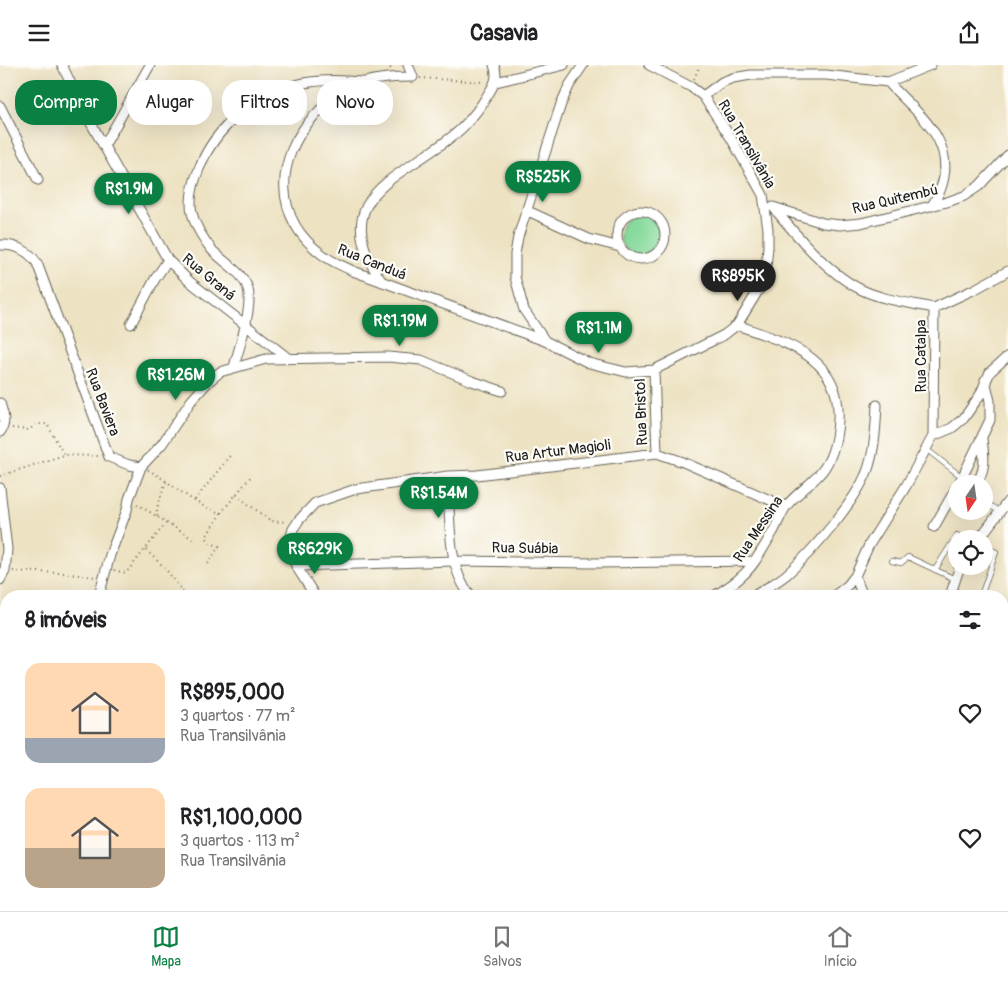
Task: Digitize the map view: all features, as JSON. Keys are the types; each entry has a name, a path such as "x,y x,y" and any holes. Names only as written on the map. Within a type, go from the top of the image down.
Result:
{"street":[{"name":"Rua Graná","path":"62,65 83,109 168,260 188,281 288,358"},
{"path":"104,146 150,65"},
{"path":"408,65 409,77"},
{"path":"382,282 373,269 362,236 361,217 365,207 375,193 387,182 461,129 473,117 496,82 494,65"},
{"path":"496,82 564,65"},
{"name":"Rua Transilvânia","path":"583,65 569,86 561,104 528,211 518,237 515,254 515,277 524,310 545,341 577,358 602,367 626,372 654,370 724,335 737,325 761,285 766,267 768,247 768,229 762,195 731,139 703,96 649,65"},
{"path":"703,96 722,82 751,75 826,75 888,82 931,65"},
{"name":"Rua Canduá","path":"381,80 409,77"},
{"path":"234,367 245,324 249,300 248,289 237,273 213,250 203,237 192,212 195,179 206,153 221,132 247,108 274,93 302,83 317,81"},
{"path":"888,82 938,136 944,152 945,169 941,188 932,206"},
{"path":"1,110 38,180"},
{"name":"Rua Canduá","path":"317,113 297,137 286,165 285,197 289,212 294,223 312,246 324,256 353,271 545,341"},
{"name":"Rua Quitembú","path":"773,207 823,223 840,225 861,223 956,199 979,186 1008,155"},
{"name":"Rua Catalpa","path":"762,195 811,250 844,279 860,289 896,300 934,308 933,436 906,486 869,545 855,576 845,590"},
{"path":"528,211 590,239 620,247 632,258 640,259 649,258 662,247 664,240 662,223 649,213 641,211 632,213 625,217 617,231 620,247"},
{"name":"Rua Baviera","path":"0,245 18,248 31,254 37,263 109,457 129,465 141,467"},
{"path":"130,324 168,260"},
{"path":"934,308 976,289 1008,271"},
{"name":"Rua Messina","path":"722,590 743,575 774,531 786,507 824,469 833,454 838,430 839,407 834,386 824,368 806,354 781,341 737,325"},
{"path":"933,436 952,428 964,418 980,395 985,381 996,365 1008,356"},
{"path":"101,590 104,573 141,467 162,444 191,401 208,381 220,372 266,359 388,357 421,360 502,391"},
{"name":"Rua Bristol","path":"654,370 657,453"},
{"path":"963,475 990,420 990,401 985,381"},
{"path":"0,403 4,416 2,429"},
{"path":"763,590 786,575 808,552 841,515 860,487 869,466 875,439 877,405"},
{"path":"982,438 984,463 982,475"},
{"name":"Rua Artur Magioli","path":"311,590 296,566 291,550 290,540 293,529 315,503 356,489 448,476 477,475 657,453 683,462 786,507"},
{"path":"448,476 454,561 467,590"},
{"path":"0,488 8,549 5,571 0,580"},
{"path":"986,530 1008,501"},
{"path":"934,527 948,502"},
{"name":"Rua Suábia","path":"296,566 454,561 596,563 754,561"},
{"path":"952,590 957,575"},
{"path":"855,576 861,590"}],"lane":[{"path":"926,449 955,475"},
{"path":"993,508 1000,512"},
{"path":"935,570 948,549"},
{"path":"993,550 996,551 993,560"},
{"path":"892,561 901,563 908,557 955,579"},
{"path":"983,590 988,575"}],"path":[{"path":"690,87 700,65"},
{"path":"409,77 496,82"},
{"path":"2,429 29,429 36,424 47,424 64,455"},
{"path":"195,500 232,453"},
{"path":"0,477 64,455 109,457"},
{"path":"141,467 162,477 208,510 221,513"},
{"path":"208,564 219,546 210,543 206,537 221,513 252,475"},
{"path":"157,516 161,494 167,482 162,477"},
{"path":"236,495 271,521 297,523"},
{"path":"129,499 196,541"},
{"path":"5,571 126,573 167,522"},
{"path":"146,550 165,568 182,590"}],"green space":[{"path":"645,214 653,217 659,223 662,235 659,247 653,253 637,256 629,253 623,247 620,231 623,223 629,217"}]}
